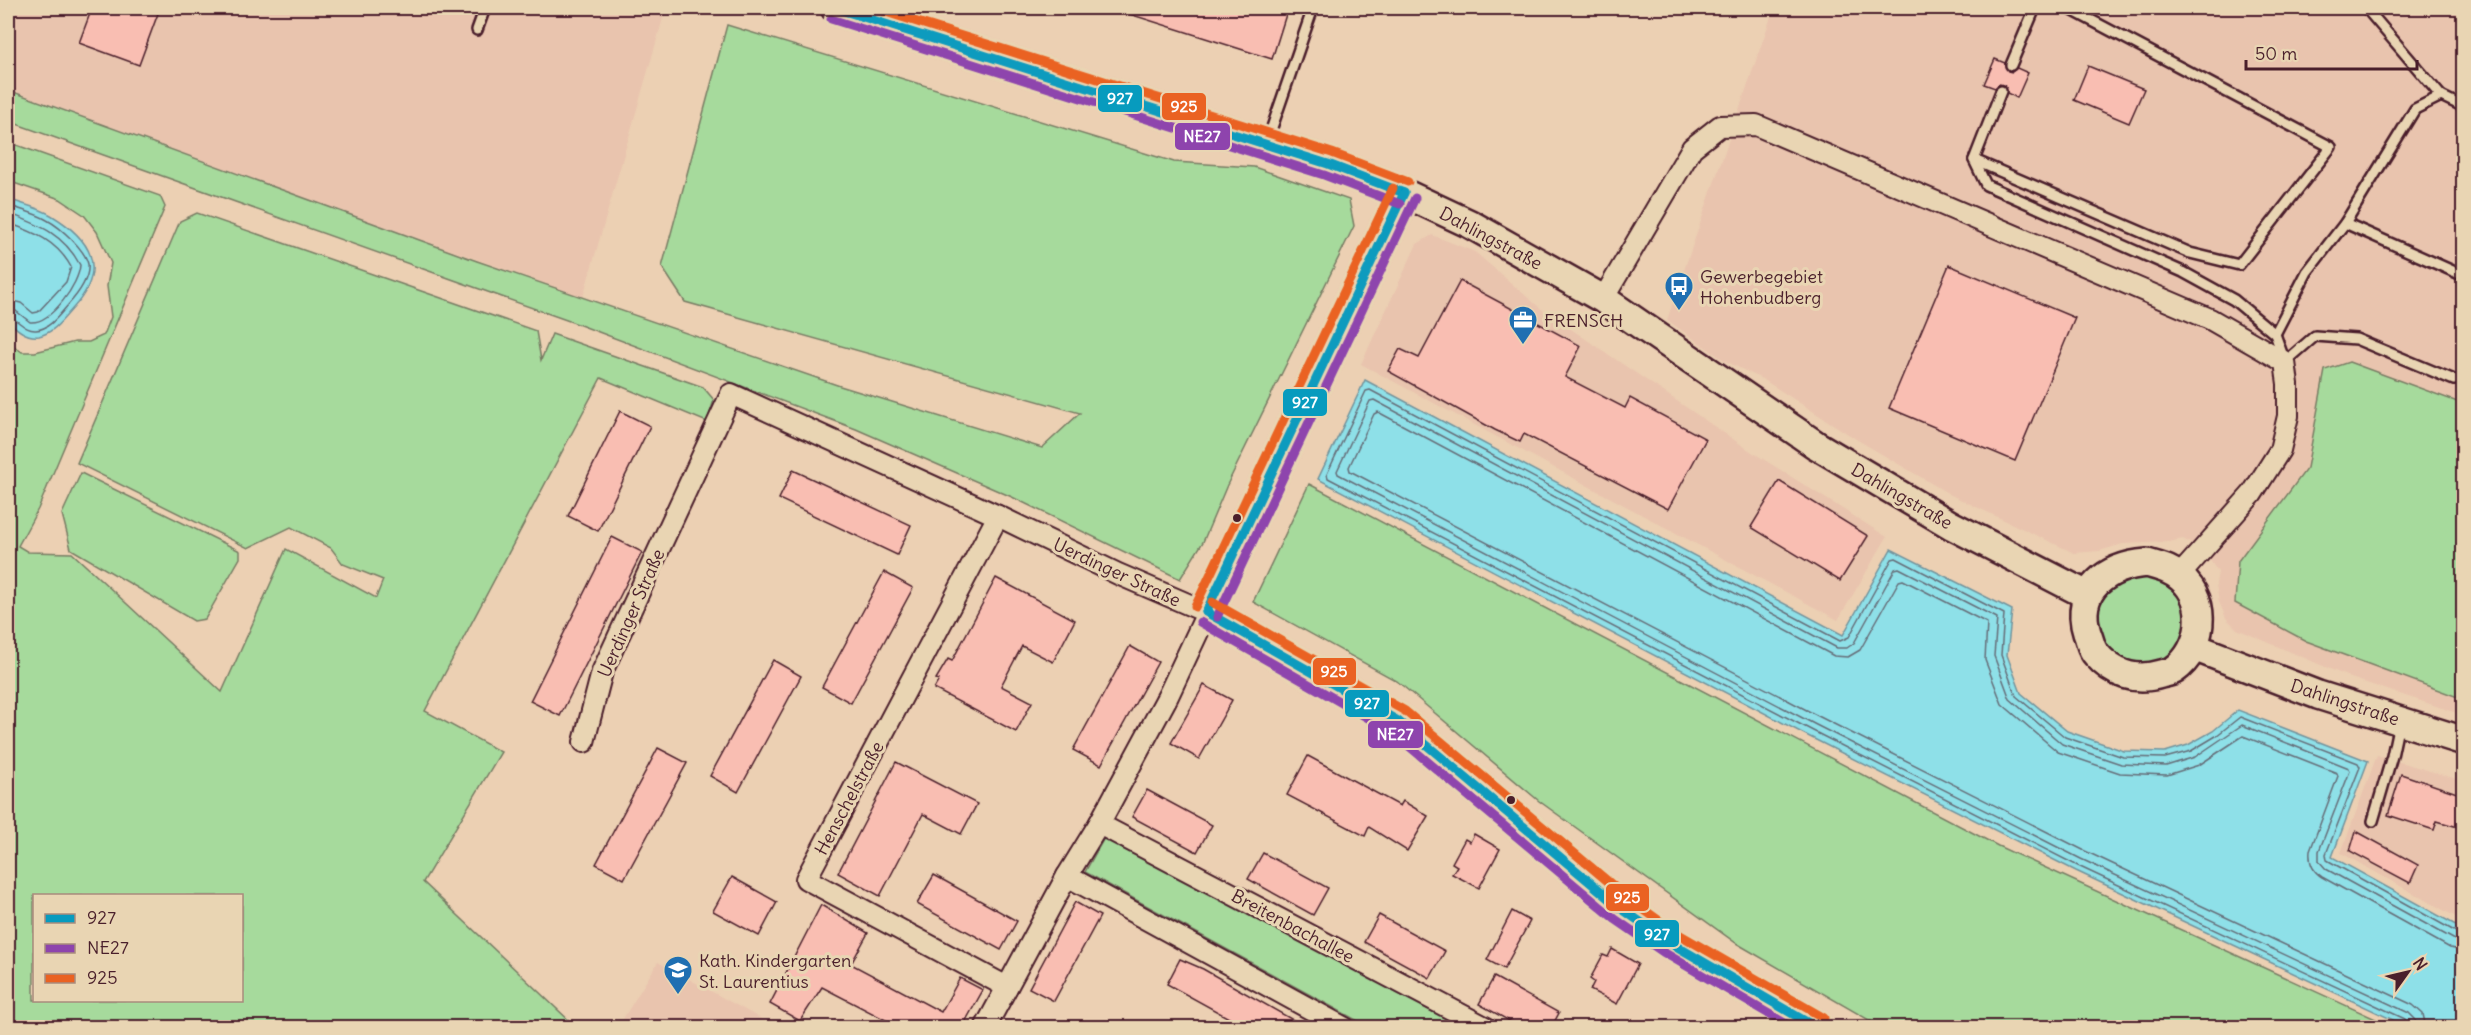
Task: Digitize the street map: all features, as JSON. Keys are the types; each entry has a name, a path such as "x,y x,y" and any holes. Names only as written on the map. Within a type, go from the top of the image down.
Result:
{"street":[{"name":"Dahlingstraße","path":"835,8 1328,164 1404,193 1470,224 1603,299 1816,445 1951,525 2087,595"},
{"path":"1603,299 1692,148 1720,126 1756,125 2210,319 2285,362 2288,416 2280,450 2252,494 2179,576"},
{"path":"985,1028 1168,696 1404,193"},
{"name":"Uerdinger Straße","path":"584,742 602,672 731,394 998,516 1118,574 1206,612 1398,721 1622,909 1669,942 1818,1028"},
{"name":"Henschelstraße","path":"998,516 806,879 1007,987"},
{"path":"2147,563 2167,569 2179,576 2196,601 2200,624 2194,647 2174,670 2145,679 2119,674 2094,653 2084,622 2087,595 2104,575 2127,565 2147,563"},
{"name":"Dahlingstraße","path":"2194,647 2318,695 2463,741"},
{"name":"Breitenbachallee","path":"1099,824 1487,1028"},
{"path":"1067,876 1345,1028"}],"lane":[{"path":"477,30 485,8"},
{"path":"1266,144 1313,8"},
{"path":"2011,65 2035,8"},
{"path":"1974,160 2190,253 2239,265 2331,147 2084,11 2068,8"},
{"path":"2366,8 2441,96 2463,107"},
{"path":"2001,91 1974,160 1986,185 2183,272 2234,300 2275,334 2285,362 2315,336 2356,339 2454,380"},
{"path":"2275,334 2307,272 2345,223 2415,109 2441,96"},
{"path":"2345,223 2463,276"},
{"path":"2373,821 2392,756 2399,720"}],"shaded area":[{"path":"8,8 666,8 583,297 226,171 8,90"},
{"path":"1774,8 2463,8 2463,715 2351,678 2237,629 2226,618 2219,602 2216,584 2218,572 2203,550 2183,539 2169,542 2123,544 2099,551 2074,553 1951,495 1856,439 1764,380 1725,361 1667,320"},
{"path":"1432,235 1475,252 1540,308 1752,452 1887,537 1838,620 1361,364 1417,244"},
{"path":"2377,755 2463,781 2463,921 2341,853"},
{"name":"Kath. Kindergarten St. Laurentius","path":"658,962 776,1027 618,1027"}],"green space":[{"path":"727,25 1174,162 1254,167 1349,200 1354,226 1227,485 1203,542 1180,579 1012,497 856,429 572,322 8,121 8,90 477,261 840,386 1042,448 1080,413 685,302 662,267"},
{"path":"8,142 160,196 165,207 38,509 18,546 28,552 72,553 222,692 286,549 376,598 383,580 343,564 331,548 291,527 248,548 77,463 180,221 197,213 536,331 541,360 552,334 703,387 714,400 707,422 601,378 425,711 501,752 423,882 576,1027 8,1027 8,342 22,352 35,352 75,342 89,342 104,335 111,317 107,286 111,263 97,232 84,215 60,199 8,181"},
{"path":"2349,362 2463,404 2463,699 2306,641 2235,603 2238,561 2307,468 2325,370"},
{"path":"81,473 240,551 240,558 205,619 194,621 71,549 62,514"},
{"path":"1309,484 1998,846 2393,1027 1881,1027 1736,943 1539,801 1397,681 1253,602"},
{"path":"2141,577 2158,580 2172,590 2182,604 2185,621 2182,638 2172,652 2158,662 2141,665 2124,662 2110,652 2100,638 2097,621 2100,604 2110,590 2124,580"},
{"path":"1107,833 1466,1027 1369,1027 1085,872"}],"water":[{"path":"8,199 41,210 65,224 85,244 90,255 92,267 90,280 84,293 58,324 49,332 39,336 18,330 8,320"},
{"path":"1365,380 1843,635 1891,549 2012,610 2007,655 2021,693 2067,731 2124,751 2165,752 2188,745 2213,731 2238,710 2368,761 2332,857 2463,929 2463,1027 2408,1027 2076,871 1810,737 1318,479"}],"building":[{"path":"92,8 160,8 139,65 79,43"},
{"path":"1123,8 1288,8 1272,59 1123,12"},
{"path":"1995,59 2005,63 2008,71 2012,72 2017,68 2028,73 2017,98 2007,93 2004,85 1999,84 1995,88 1984,84"},
{"path":"2088,66 2144,89 2129,123 2074,100"},
{"path":"1949,265 2075,318 2015,461 1889,408"},
{"path":"1460,281 1581,346 1565,377 1625,408 1630,398 1706,439 1668,509 1524,434 1520,442 1495,430 1388,371 1400,349 1419,358"},
{"path":"620,411 650,426 598,531 568,516"},
{"path":"793,470 911,525 897,555 779,499"},
{"path":"1779,481 1868,536 1840,581 1751,527"},
{"path":"612,537 642,552 560,716 530,701"},
{"path":"884,572 913,588 851,703 822,687"},
{"path":"996,578 1075,620 1053,662 1022,646 1001,686 1032,702 1016,732 934,689 939,680 936,679 948,659 952,661"},
{"path":"1130,646 1158,662 1101,765 1073,750"},
{"path":"773,660 801,676 738,792 710,776"},
{"path":"1204,685 1232,700 1199,759 1171,743"},
{"path":"658,748 687,763 624,879 596,864"},
{"path":"1308,756 1400,806 1403,801 1428,816 1407,851 1369,827 1365,836 1287,795"},
{"path":"896,762 977,804 961,834 923,814 880,896 838,873"},
{"path":"2401,774 2463,795 2463,811 2458,827 2437,821 2434,830 2388,815"},
{"path":"1147,790 1212,825 1197,852 1132,817"},
{"path":"2356,831 2418,865 2410,883 2350,851"},
{"path":"1474,834 1500,849 1479,888 1452,874 1457,866 1452,863 1465,839 1470,842"},
{"path":"1263,853 1328,888 1313,915 1248,879"},
{"path":"934,875 1017,921 1001,950 917,904"},
{"path":"732,877 777,902 759,936 713,911"},
{"path":"1075,902 1100,916 1054,1001 1029,988"},
{"path":"821,905 868,933 851,964 941,1012 960,978 983,990 964,1024 970,1028 901,1028 822,987 800,1021 770,1004"},
{"path":"1512,911 1530,921 1504,969 1487,960"},
{"path":"1379,915 1445,951 1430,978 1364,942"},
{"path":"1612,949 1638,964 1617,1004 1590,990 1594,982 1590,979 1603,955 1608,957"},
{"path":"1180,959 1203,969 1307,1028 1247,1028 1167,984"},
{"path":"1494,977 1559,1013 1551,1028 1522,1028 1479,1004"}],"transit line":[{"name":"927","path":"835,8 1328,164 1404,193"},
{"name":"925","path":"873,8 1332,153 1408,182"},
{"name":"NE27","path":"831,19 1324,175 1400,204"},
{"name":"925","path":"1195,607 1393,188"},
{"name":"927","path":"1206,612 1404,193"},
{"name":"NE27","path":"1217,617 1415,198"},
{"name":"925","path":"1212,602 1405,711 1629,899 1675,932 1824,1018"},
{"name":"927","path":"1206,612 1398,721 1622,909 1669,942 1817,1028"},
{"name":"NE27","path":"1200,622 1391,731 1615,919 1663,952 1793,1028"}],"place":[{"name":"Gewerbegebiet Hohenbudberg","path":"1679,312"},
{"name":"FRENSCH","path":"1523,346"},
{"name":"Kath. Kindergarten St. Laurentius","path":"678,996"}]}
